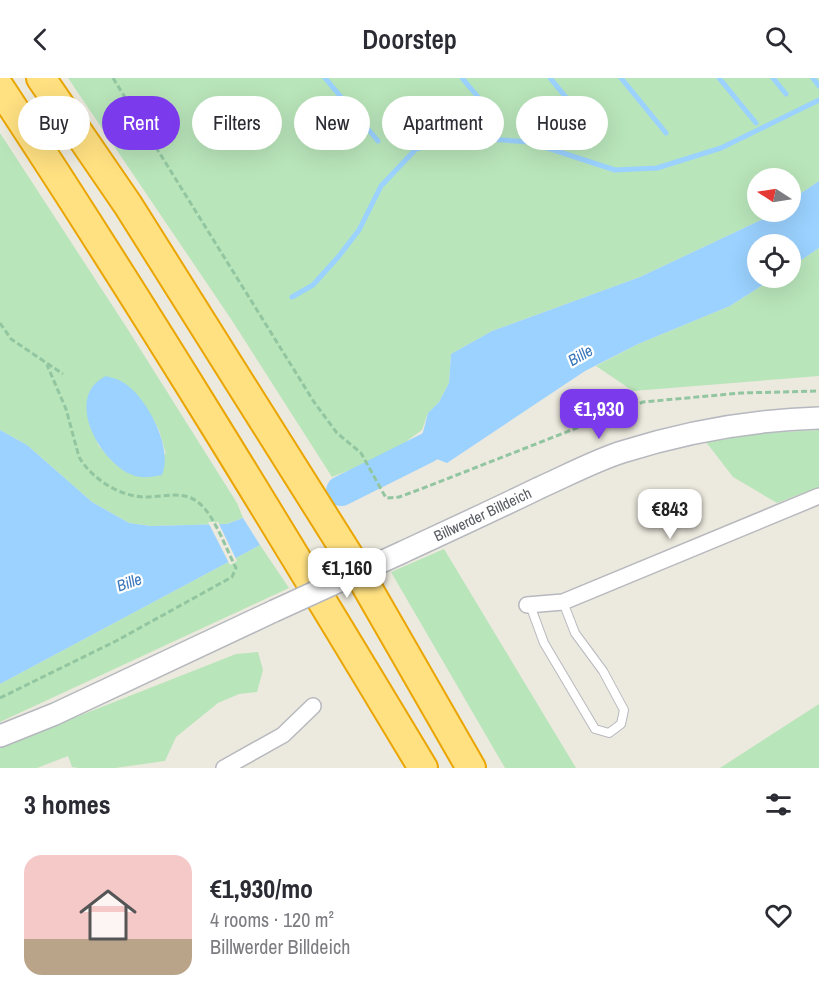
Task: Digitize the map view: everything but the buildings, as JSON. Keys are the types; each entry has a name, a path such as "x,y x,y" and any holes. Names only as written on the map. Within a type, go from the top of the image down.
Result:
{"highway":[{"path":"41,78 128,205 352,561 471,768"},
{"path":"0,88 78,205 253,486 423,768"}],"street":[{"name":"Billwerder Billdeich","path":"0,736 55,714 620,453 654,443 747,424 819,418"},
{"path":"529,605 563,602 819,496"},
{"path":"224,768 283,735 313,706"}],"lane":[{"path":"529,605 544,643 595,729 609,733 621,724 624,710 603,671 575,633 563,602"}],"path":[{"path":"113,78 314,402 337,433 361,453 386,498 399,497 421,489 643,402 741,393 819,391"},
{"path":"0,323 11,339 63,374"},
{"path":"0,698 116,641 232,577 236,568 212,519 197,501 176,495 142,497 129,495 97,478 79,457 66,410 47,365"}],"green space":[{"path":"68,78 819,78 819,181 801,193 801,168 747,168 747,222 757,222 640,277 492,331 451,354 449,383 439,402 428,413 422,430 388,455 332,477 231,319 117,150 180,150 180,96 102,96 102,128 90,111 90,96 80,96"},
{"path":"0,133 125,325 237,503 243,518 227,524 151,526 129,523 92,502 27,445 0,430","holes":["152,417 159,430 166,454 112,461 99,446 89,423"]},
{"path":"819,248 819,376 633,391 596,366 638,344 730,306 758,288 801,288 801,260"},
{"path":"819,430 819,487 777,503 733,477 706,442 766,433"},
{"path":"260,545 289,588 0,722 0,684"},
{"path":"444,549 576,768 505,768 391,572"},
{"path":"258,652 263,670 257,692 239,694 218,703 176,737 165,761 115,768 78,768 72,767 68,756 37,768 0,768 0,747 236,654"},
{"path":"819,704 819,768 720,768"}],"water":[{"path":"819,181 819,248 801,260 801,234 747,234 747,288 758,288 730,306 638,344 585,371 447,463 432,457 421,440 428,413 439,402 449,383 451,354 492,331 640,277 757,222 801,222 801,193"},
{"path":"106,376 120,380 133,390 149,411 161,438 164,452 165,464 162,475 142,477 130,474 118,466 97,442 90,427 87,412 88,398 94,385"},
{"path":"0,430 27,445 92,502 129,523 151,526 227,524 243,518 260,545 0,684"}],"pier":[{"path":"208,522 218,522 237,561 230,565"}],"waterway":[{"path":"325,78 378,141"},
{"path":"462,78 477,96"},
{"path":"550,78 565,96"},
{"path":"621,78 666,133"},
{"path":"719,78 756,123"},
{"path":"773,78 786,94"},
{"path":"813,78 819,86"},
{"path":"292,297 313,285 339,256 359,230 381,186 416,149 461,137 529,142 615,170 657,168 721,148 819,100"},
{"name":"Bille","path":"341,491 427,448 461,427"}]}
